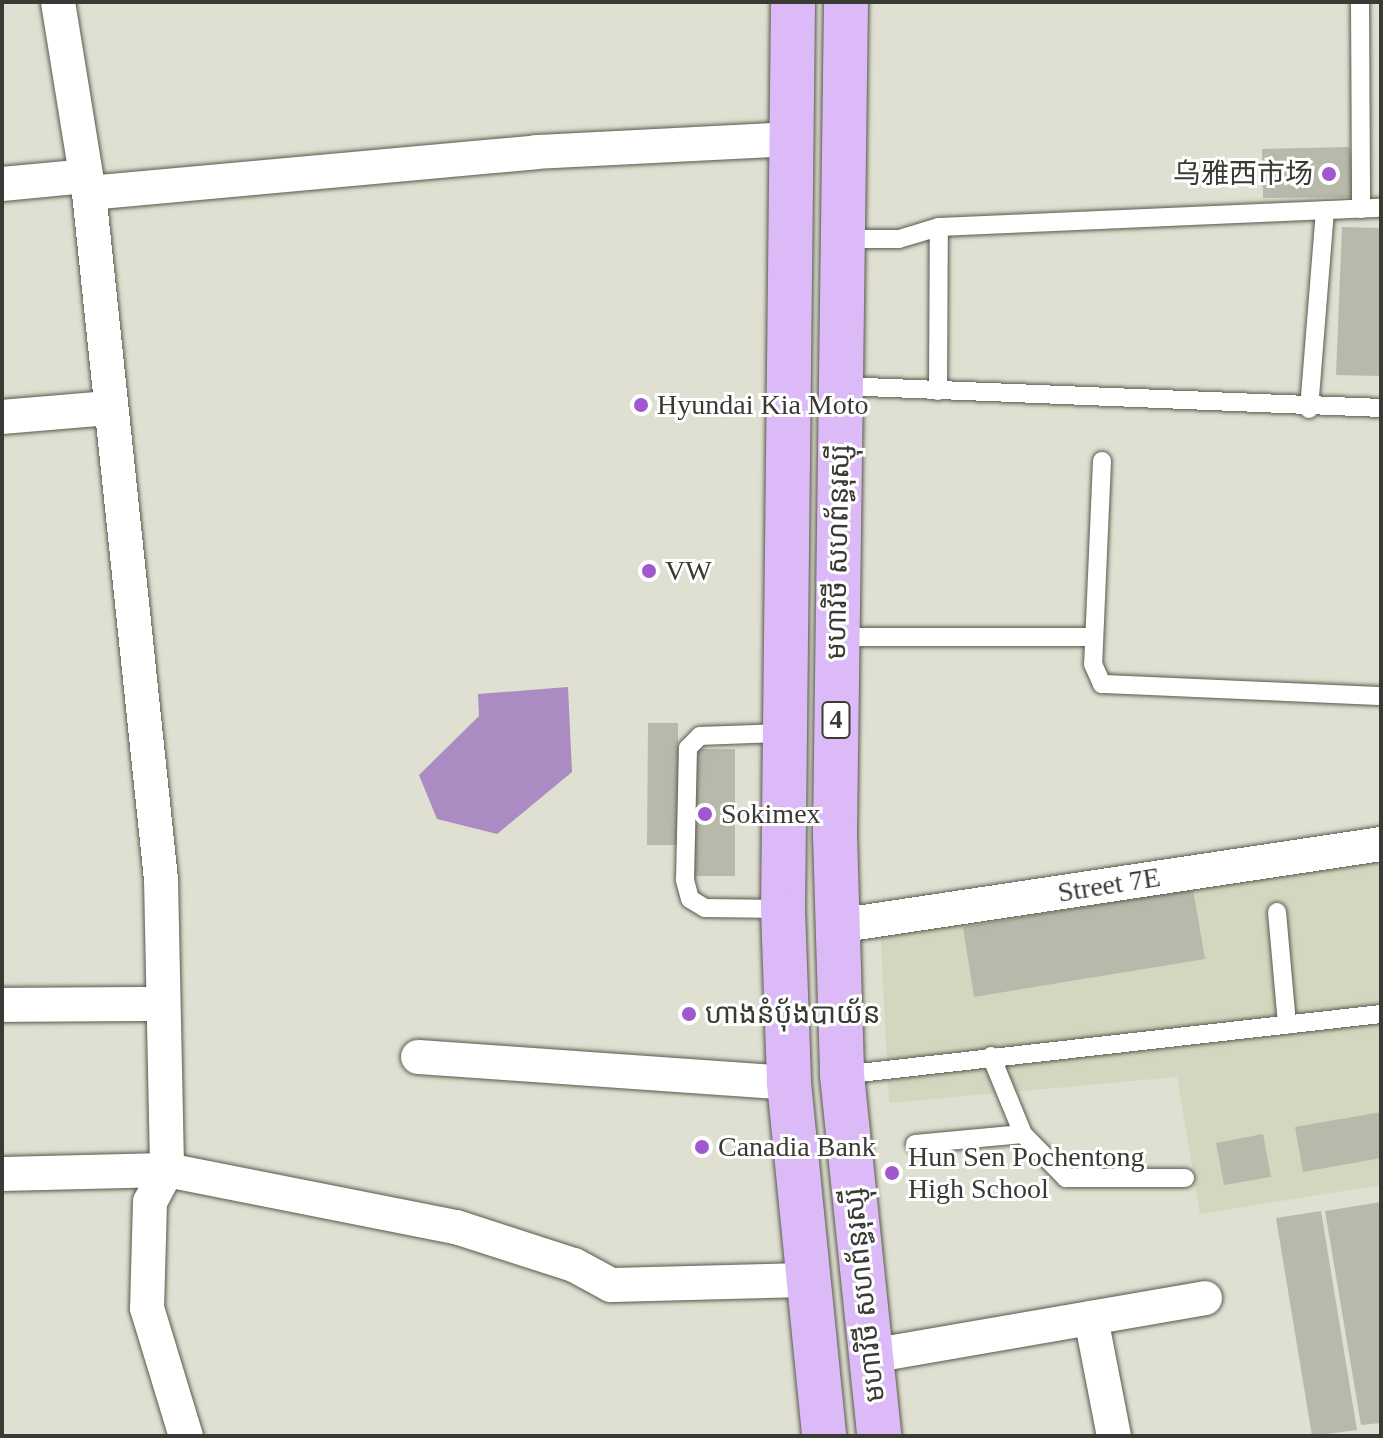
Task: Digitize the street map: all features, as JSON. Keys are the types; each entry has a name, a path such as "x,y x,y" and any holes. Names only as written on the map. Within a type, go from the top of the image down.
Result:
{"highway":[{"name":"មហាវិថី សហព័ន្ធរុស្ស៊ី","path":"793,2 783,909 789,1083 824,1436"},
{"name":"មហាវិថី សហព័ន្ធរុស្ស៊ី","path":"846,2 837,637 837,926 842,1075 879,1436"},
{"path":"788,383 841,386"},
{"path":"797,1172 850,1167"}],"street":[{"path":"58,2 87,185 161,879 167,1170 150,1202 147,1308 186,1436"},
{"path":"2,184 87,185 536,152 791,139"},
{"path":"2,417 110,408"},
{"name":"Street 7E","path":"837,926 1381,844"},
{"path":"2,1005 163,1004"},
{"path":"418,1057 789,1083"},
{"path":"2,1174 167,1170 456,1227 574,1265 611,1285 807,1280"},
{"path":"870,1356 1205,1298"},
{"path":"1091,1318 1114,1436"}],"lane":[{"path":"1360,2 1361,209"},
{"path":"843,239 899,239 939,227 1381,208"},
{"path":"1309,409 1325,211"},
{"path":"938,391 939,227"},
{"path":"841,386 1309,409 1381,408"},
{"path":"1102,461 1093,664 1102,684 1381,696"},
{"path":"837,637 1094,637"},
{"path":"783,733 700,736 688,748 685,880 690,899 705,908 783,909"},
{"path":"1277,912 1287,1025"},
{"path":"842,1075 1381,1014"},
{"path":"991,1056 1023,1134 1066,1178 1185,1178"},
{"path":"915,1144 1023,1134"}],"shaded area":[{"path":"568,687 572,772 497,834 437,819 419,775 479,716 478,694"},
{"path":"1381,859 1381,1185 1200,1214 1177,1077 889,1103 880,925"}],"building":[{"path":"1349,147 1360,197 1263,198 1262,149"},
{"path":"1342,227 1381,228 1381,376 1336,375"},
{"path":"648,723 678,723 678,845 647,845"},
{"path":"690,749 735,749 735,876 690,876"},
{"path":"1193,889 1205,959 974,997 963,927"},
{"path":"1381,1112 1381,1158 1303,1172 1295,1127"},
{"path":"1263,1134 1271,1177 1224,1185 1216,1143"},
{"path":"1381,1202 1381,1423 1361,1425 1325,1211"},
{"path":"1321,1211 1357,1430 1312,1436 1276,1218"}],"place":[{"name":"乌雅西市场","path":"1329,174"},
{"name":"Hyundai Kia Moto","path":"641,405"},
{"name":"VW","path":"649,571"},
{"name":"Sokimex","path":"705,814"},
{"name":"ហាងនំបុ័ងបាយ័ន","path":"689,1014"},
{"name":"Canadia Bank","path":"702,1147"},
{"name":"Hun Sen Pochentong High School","path":"892,1173"}]}
